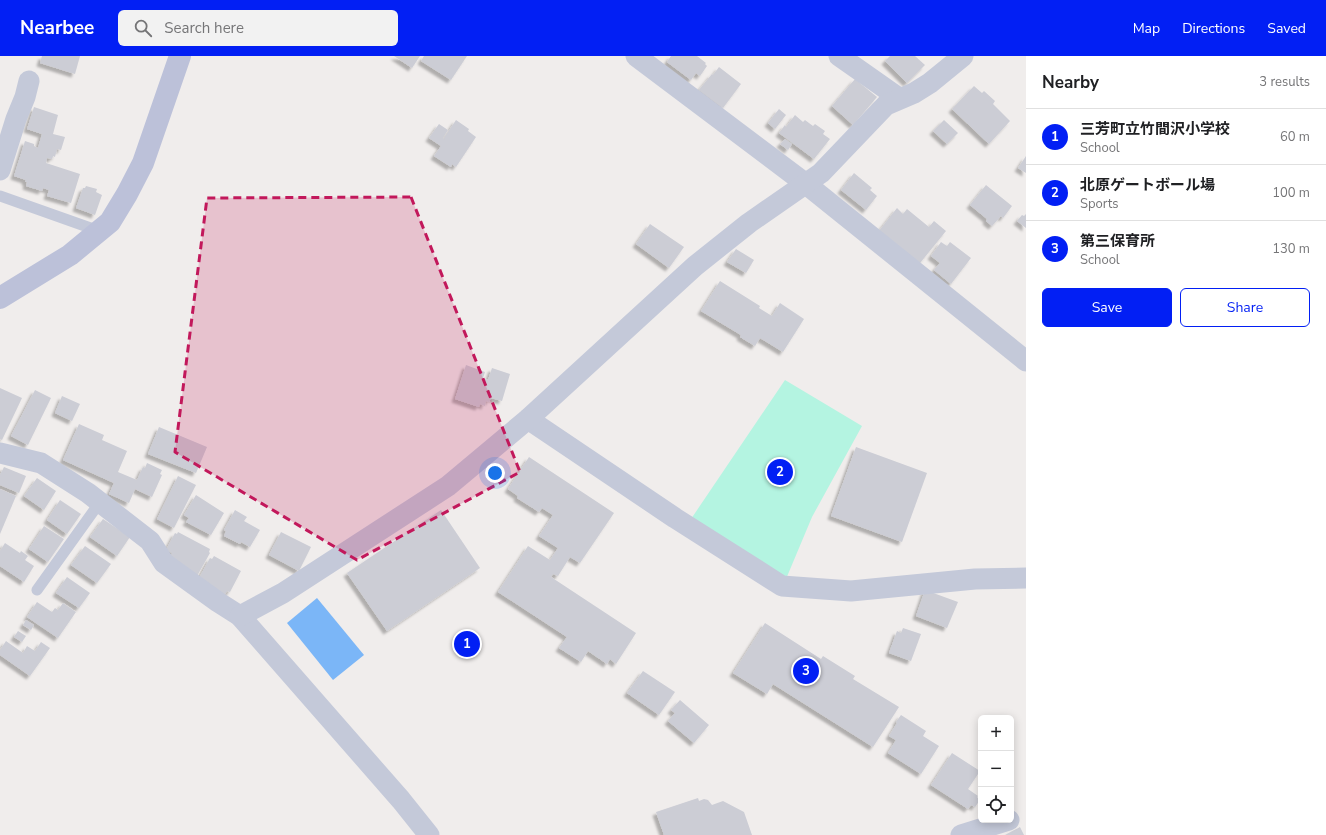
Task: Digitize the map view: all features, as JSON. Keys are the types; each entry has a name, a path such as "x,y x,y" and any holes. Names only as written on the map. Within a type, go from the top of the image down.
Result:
{"street":[{"path":"0,298 70,255 110,222 143,163 180,56"},
{"path":"636,56 806,184 1026,361"},
{"path":"839,56 899,98"},
{"path":"240,616 283,593 448,486 528,419 695,266 749,223 821,173 886,105 899,98 914,93 930,83 963,56"},
{"path":"0,170 29,81"},
{"path":"528,419 675,518 782,586 851,591 975,579 1026,578"},
{"path":"0,453 40,463 100,502 150,541 164,563 240,616 401,800 429,835"},
{"path":"961,835 1002,825 1026,815"}],"lane":[{"path":"0,196 99,231"},
{"path":"37,590 100,502"}],"highlighted area":[{"path":"411,197 520,472 357,560 175,452 207,198"}],"green space":[{"path":"785,380 862,426 812,517 786,579 691,519"}],"water":[{"path":"317,598 364,655 333,680 287,623"}],"building":[{"path":"42,56 80,56 75,74 40,63"},
{"path":"394,56 420,56 412,68"},
{"path":"424,56 467,56 451,80 421,61"},
{"path":"671,56 697,56 706,63 705,64 707,66 700,76 696,73 691,80 667,62"},
{"path":"890,56 915,56 925,65 907,83 885,61"},
{"path":"719,67 741,84 723,108 699,90"},
{"path":"855,79 877,97 853,125 832,106"},
{"path":"974,86 982,93 984,91 995,101 993,104 1010,121 989,144 952,109"},
{"path":"34,107 58,115 53,134 65,137 61,150 57,149 55,157 53,156 52,159 47,158 46,163 80,174 71,203 47,196 49,190 43,188 42,191 26,186 26,180 14,176 25,141 34,144 34,146 38,148 42,134 27,129"},
{"path":"779,109 786,115 775,129 768,123"},
{"path":"795,115 803,122 805,120 813,126 815,124 825,131 823,134 830,139 814,159 779,133 785,125 786,127"},
{"path":"456,120 469,129 468,131 476,137 456,167 452,164 451,167 434,156 441,146 429,138 439,124 448,130 443,138 445,140 444,138"},
{"path":"944,120 958,133 947,144 933,131"},
{"path":"785,139 792,144 788,150 780,144"},
{"path":"1026,156 1026,173 1018,168"},
{"path":"854,173 872,188 870,190 877,196 866,210 841,190"},
{"path":"986,185 1012,206 1003,218 1001,216 992,226 986,221 987,219 970,205"},
{"path":"86,186 97,189 96,192 102,195 95,215 76,208 83,188"},
{"path":"897,208 903,214 907,209 929,227 934,221 946,231 920,263 879,231"},
{"path":"1026,214 1026,228 1017,221 1022,215 1024,216"},
{"path":"650,224 684,247 669,268 636,244"},
{"path":"941,242 947,246 950,242 971,258 951,284 934,270 940,263 931,256"},
{"path":"736,249 754,260 746,273 727,262"},
{"path":"720,281 760,306 759,308 772,316 780,303 804,319 783,352 760,338 755,346 740,337 741,335 701,311"},
{"path":"466,365 485,372 483,378 488,380 492,368 510,374 502,401 491,398 489,402 486,401 485,406 480,404 479,407 455,399"},
{"path":"0,388 22,398 2,440 0,439"},
{"path":"35,390 51,398 28,445 11,436"},
{"path":"62,396 80,404 72,421 55,413"},
{"path":"79,424 104,435 102,440 127,451 118,472 137,480 143,467 145,468 147,463 162,470 160,474 162,475 152,497 135,489 129,503 109,494 114,483 63,460"},
{"path":"159,427 207,447 196,473 148,454"},
{"path":"856,447 927,473 902,542 831,516"},
{"path":"529,457 614,513 580,563 570,557 558,576 553,574 551,577 636,633 616,664 610,659 607,664 588,651 581,662 559,648 567,637 498,592 528,546 550,560 558,548 539,536 553,515 542,508 539,512 517,498 518,496 508,489"},
{"path":"4,467 26,476 19,493 0,485 0,475"},
{"path":"178,476 196,485 174,528 157,519"},
{"path":"37,478 56,491 44,510 24,496"},
{"path":"0,489 16,496 0,534"},
{"path":"196,495 224,513 211,535 186,522 189,518 184,515"},
{"path":"60,500 81,514 67,534 47,520"},
{"path":"235,510 247,517 244,521 260,530 250,547 224,536 226,531 224,530"},
{"path":"441,510 480,568 387,631 347,573"},
{"path":"103,519 130,537 117,556 90,537"},
{"path":"44,526 64,539 48,562 29,549"},
{"path":"178,532 210,549 210,553 197,576 170,558 172,553 166,550 175,533 177,534"},
{"path":"281,532 311,547 299,571 269,555"},
{"path":"5,543 20,553 21,551 28,556 25,560 34,566 24,582 0,566 0,551"},
{"path":"85,546 111,564 97,583 71,565"},
{"path":"214,556 241,571 230,592 227,591 225,594 198,580 210,558 212,559"},
{"path":"67,577 90,593 79,608 56,593"},
{"path":"925,590 958,602 947,628 916,616"},
{"path":"37,602 52,612 55,608 58,610 63,603 76,612 58,638 27,617"},
{"path":"26,620 34,625 31,630 23,625"},
{"path":"765,623 821,659 823,656 855,676 853,679 899,707 873,747 773,684 767,694 733,673"},
{"path":"903,628 921,634 911,661 889,653 897,631 901,633"},
{"path":"18,631 26,636 22,642 14,637"},
{"path":"6,641 23,653 27,646 35,651 41,642 50,648 30,676 0,655 0,650"},
{"path":"643,671 675,692 659,715 627,693"},
{"path":"680,700 709,725 694,743 668,721 675,713 671,710"},
{"path":"901,715 926,731 923,736 939,746 921,774 888,753 896,740 889,736"},
{"path":"952,753 978,770 978,774 968,789 978,796 978,803 975,807 971,805 968,809 931,785"},
{"path":"698,798 699,801 704,799 708,800 712,805 723,801 744,812 752,835 664,835 656,812"},
{"path":"1020,827 1024,835 1005,835"}],"place":[{"name":"北原ゲートボール場","path":"780,472"},
{"name":"三芳町立竹間沢小学校","path":"467,644"},
{"name":"第三保育所","path":"806,671"}]}
